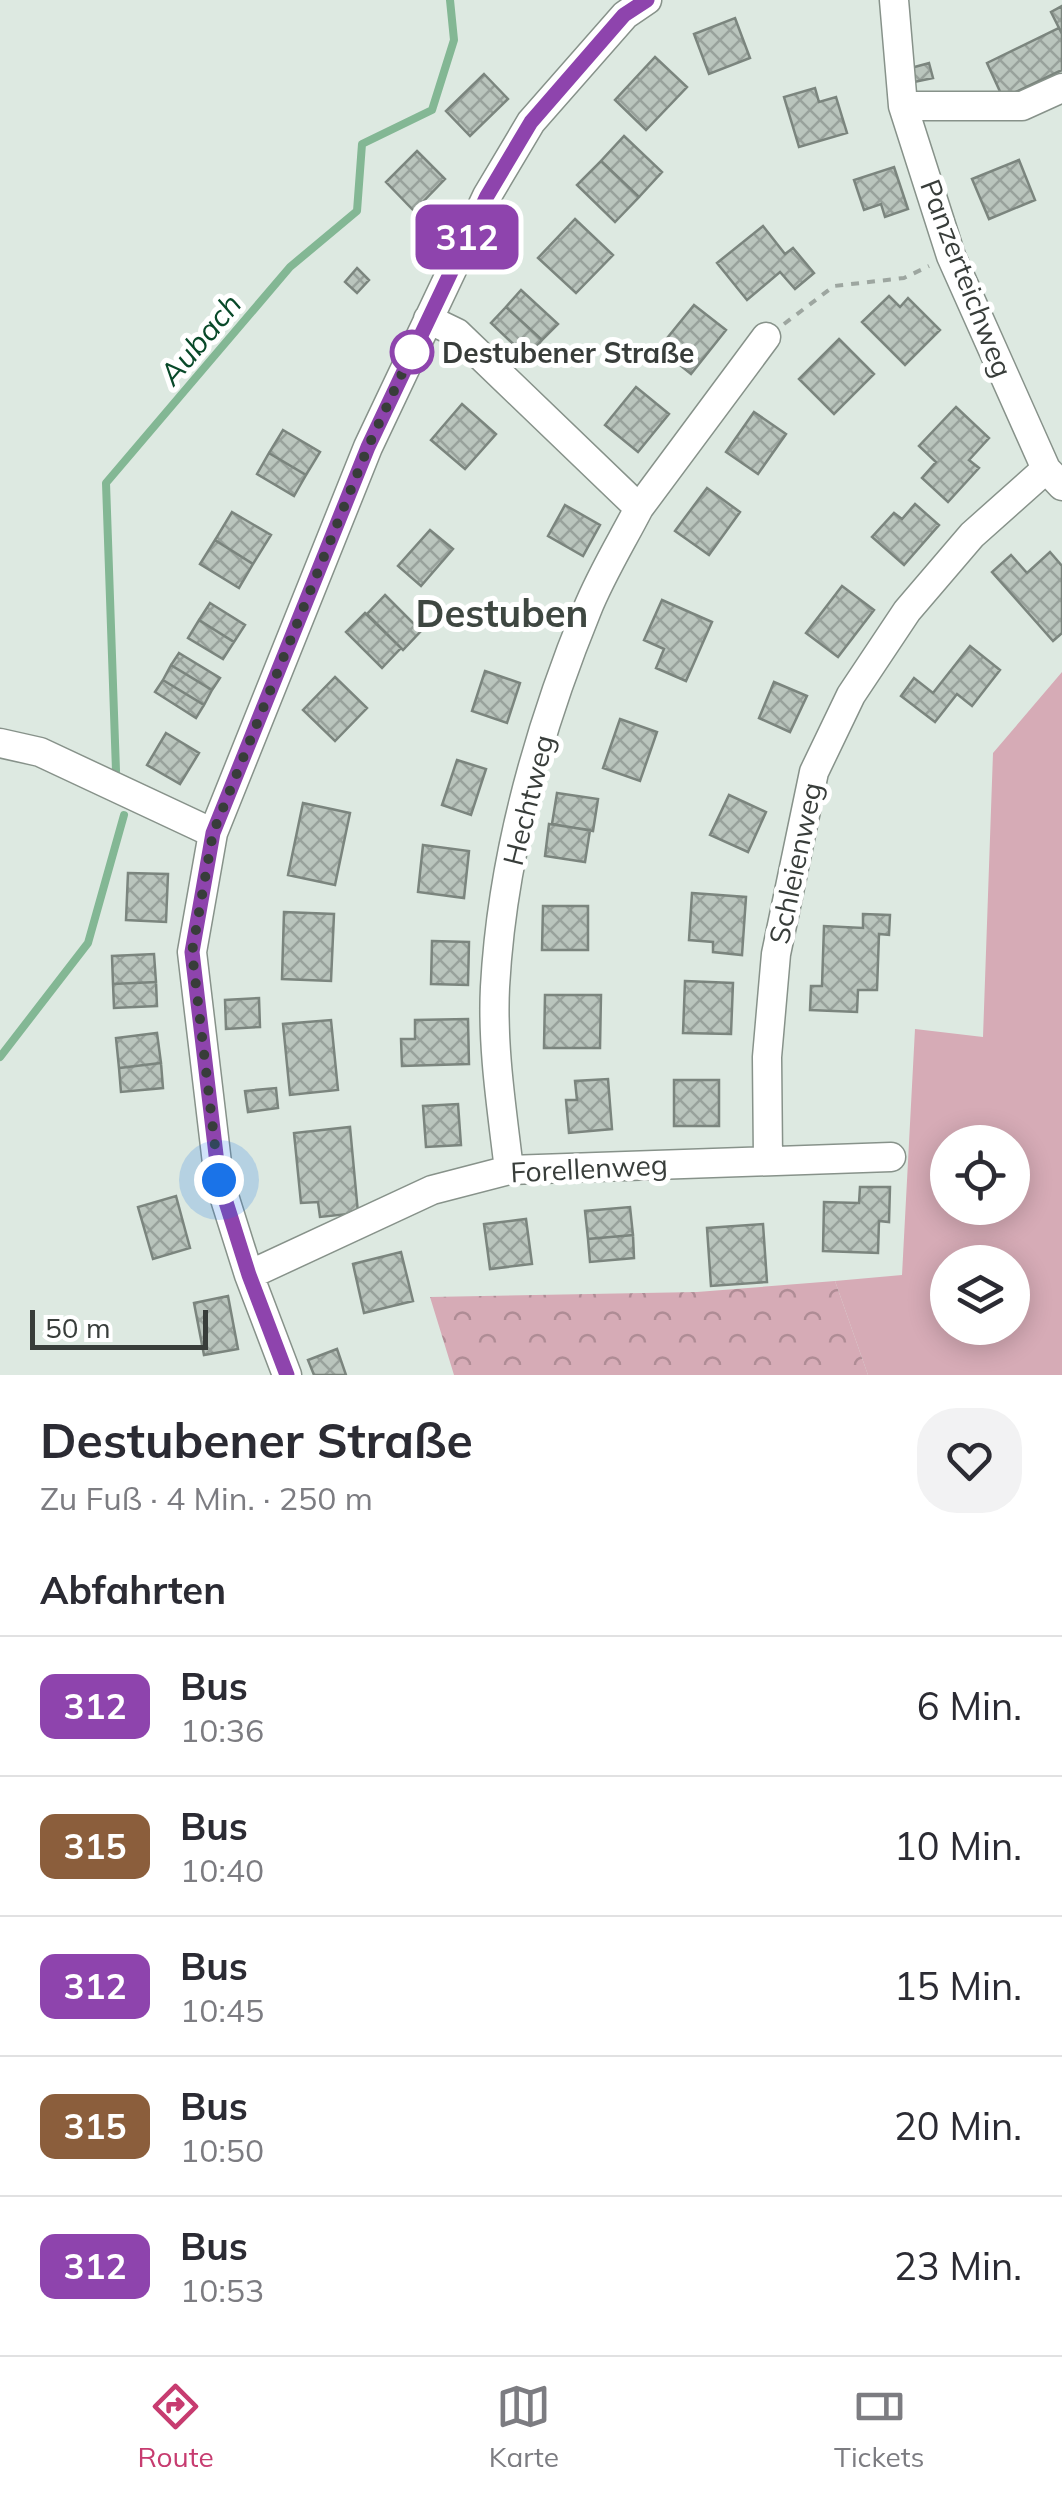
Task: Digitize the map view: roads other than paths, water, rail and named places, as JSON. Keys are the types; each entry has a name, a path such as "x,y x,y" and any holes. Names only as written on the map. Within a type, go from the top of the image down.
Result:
{"street":[{"path":"287,1375 219,1180 192,952 213,833 368,447 487,196 531,122 624,15 647,0"},
{"name":"Panzerteichweg","path":"894,0 904,106 951,256 1054,477"},
{"path":"904,106 1022,106 1062,88"},
{"path":"428,319 457,333 639,508"},
{"name":"Hechtweg","path":"508,1170 498,1080 495,988 512,840 548,719 588,607 639,508 766,337"},
{"name":"Schleienweg","path":"768,1159 767,1058 776,954 814,772 852,695 907,612 972,535 1054,477"},
{"path":"0,743 40,752 213,833"},
{"name":"Forellenweg","path":"249,1275 432,1190 508,1170 891,1157"}],"waterway":[{"name":"Aubach","path":"116,771 106,483 290,267 357,211 362,144 432,110 454,40 450,0"},
{"name":"Aubach","path":"0,1057 88,943 124,815"}],"place":[{"name":"Destubener Straße","path":"412,352"}],"district":[{"name":"Destuben","path":"502,613"}]}
